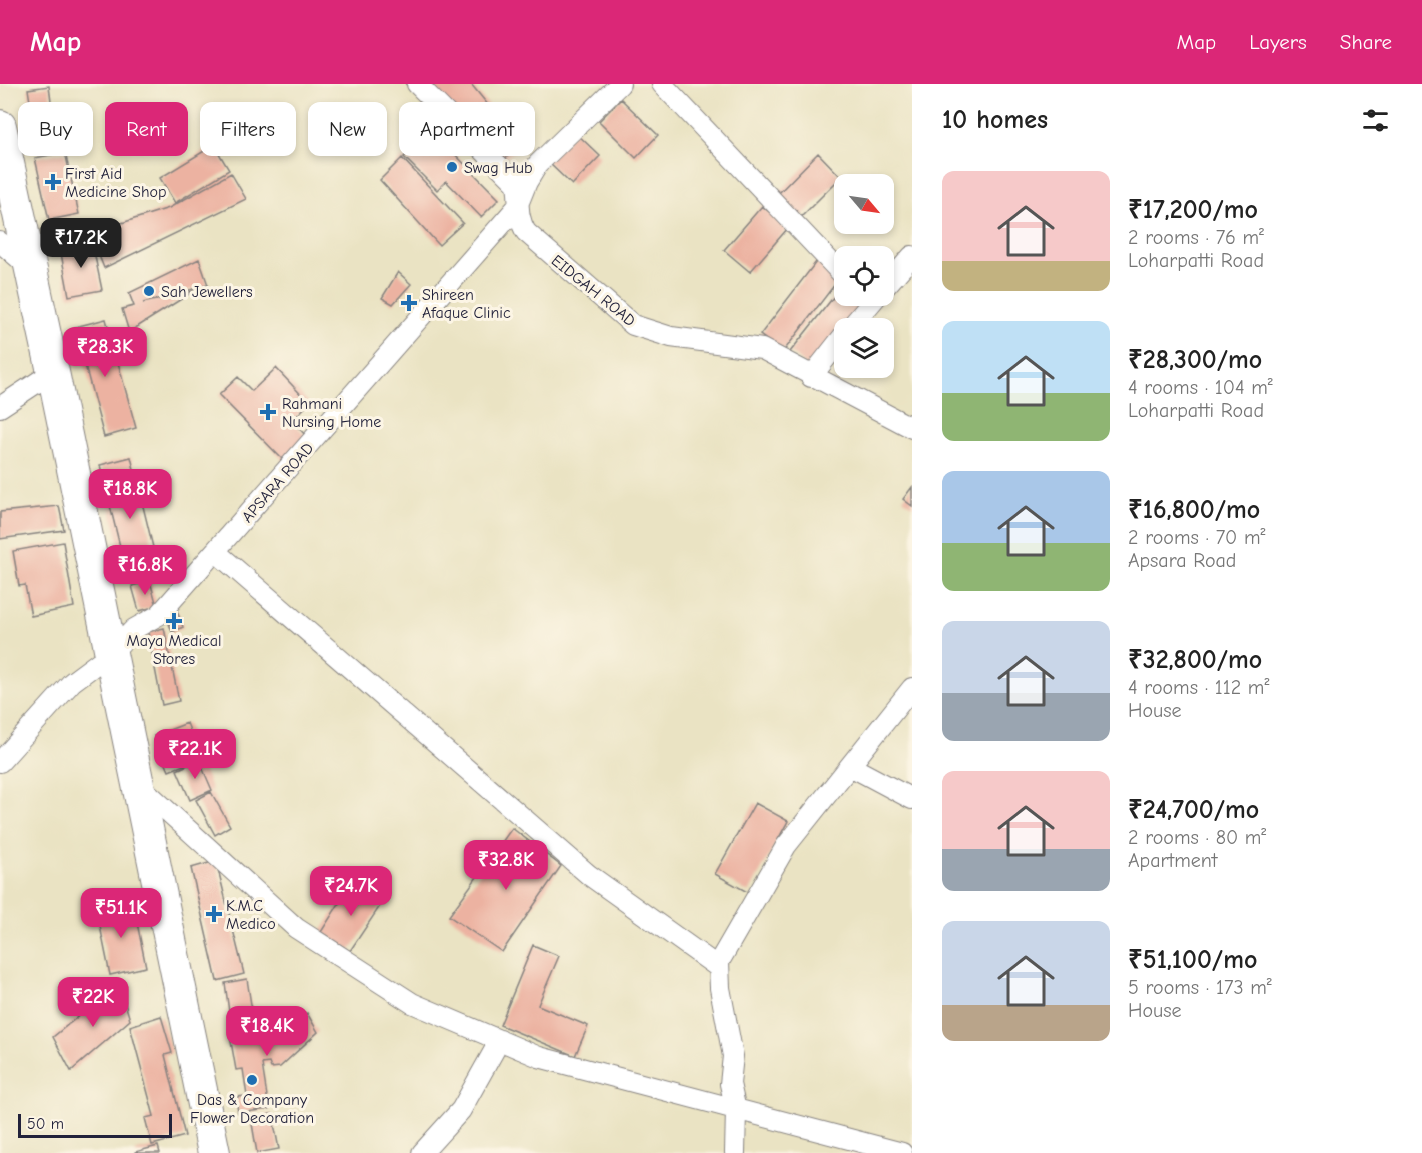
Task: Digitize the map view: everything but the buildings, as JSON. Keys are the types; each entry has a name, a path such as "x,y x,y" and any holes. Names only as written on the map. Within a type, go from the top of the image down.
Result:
{"main road":[{"path":"0,126 214,1153"}],"street":[{"name":"EIDGAH ROAD","path":"417,84 517,184 517,207 522,227 526,232 633,325 671,337 762,350 912,429"},
{"name":"APSARA ROAD","path":"0,762 72,682 111,653 134,629 159,615 517,207 527,182 538,164 620,84"},
{"path":"662,84 834,265"},
{"path":"0,242 29,267"},
{"path":"894,277 912,256"},
{"path":"812,377 834,348"},
{"path":"0,407 53,372"},
{"path":"216,552 589,875 718,966"},
{"path":"735,1153 736,1110 730,1084 733,1056 718,966 786,846 912,688"},
{"path":"850,766 912,799"},
{"path":"139,785 296,927 412,1003 539,1057 902,1153"},
{"path":"422,1153 461,1110 500,1040"}],"place":[{"name":"Swag Hub","path":"452,167"},
{"name":"First Aid Medicine Shop","path":"53,182"},
{"name":"Sah Jewellers","path":"149,291"},
{"name":"Shireen Afaque Clinic","path":"409,303"},
{"name":"Rahmani Nursing Home","path":"268,412"},
{"name":"Maya Medical Stores","path":"174,621"},
{"name":"K.M.C Medico","path":"214,914"},
{"name":"Das & Company Flower Decoration","path":"252,1080"}]}
